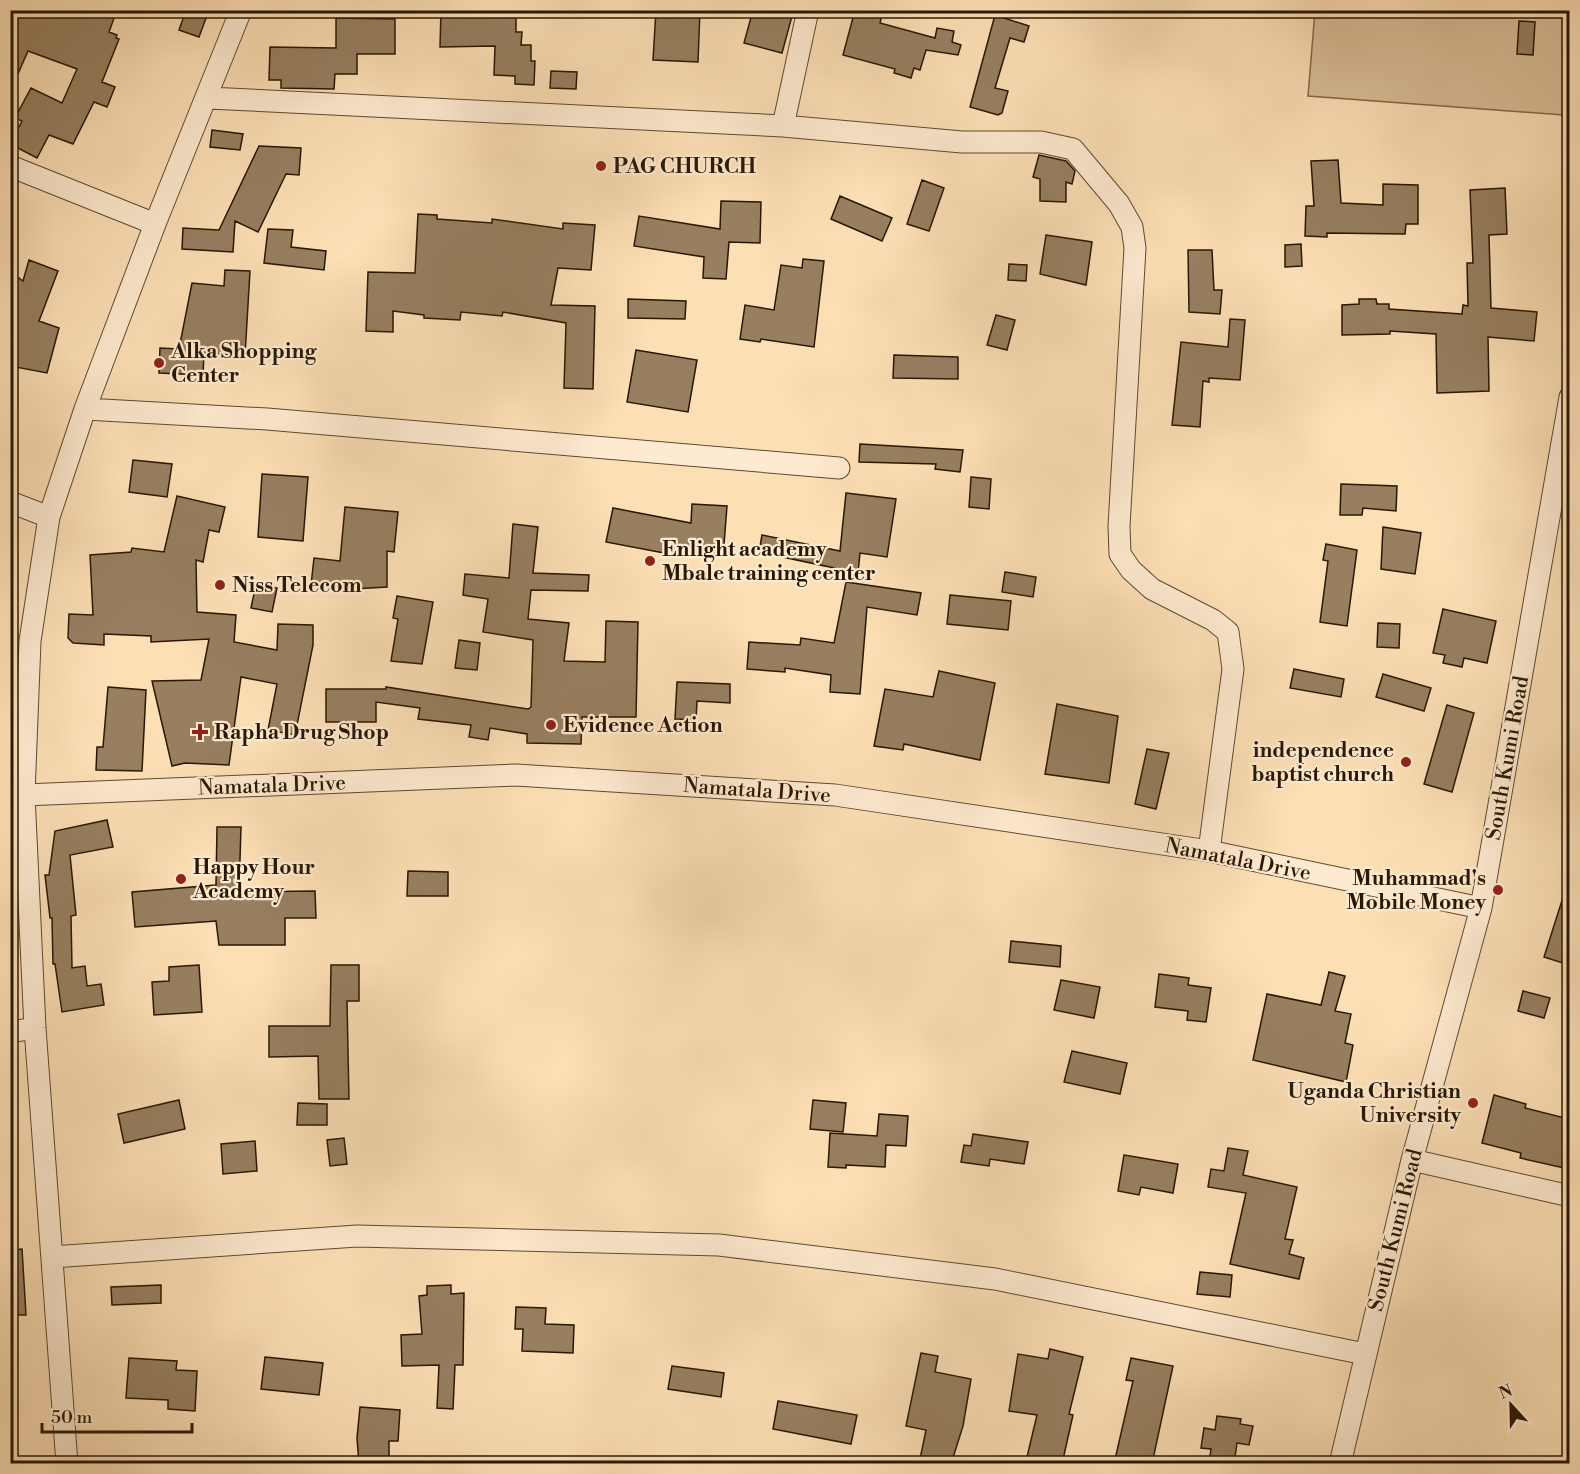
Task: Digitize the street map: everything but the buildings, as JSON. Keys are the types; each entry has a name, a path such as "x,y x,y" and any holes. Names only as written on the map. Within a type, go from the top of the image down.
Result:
{"street":[{"path":"68,1464 35,1028 24,795 30,641 49,517 85,409 155,224 208,99 241,10"},
{"path":"783,126 808,10"},
{"path":"208,99 783,126 962,142 1041,142 1073,149 1119,204 1132,227 1135,248 1119,526 1120,554 1131,570 1152,589 1213,620 1228,632 1232,647 1233,669 1209,851"},
{"path":"10,166 155,224"},
{"name":"South Kumi Road","path":"1340,1464 1412,1160 1481,908 1569,397"},
{"path":"85,409 267,419 839,468"},
{"path":"10,502 49,517"},
{"name":"Namatala Drive","path":"24,795 516,775 835,795 1209,851 1481,908"},
{"path":"10,1032 35,1028"},
{"path":"1412,1160 1569,1196"},
{"path":"52,1257 357,1236 719,1245 995,1279 1365,1354"}],"shaded area":[{"path":"1315,11 1563,11 1563,115 1308,96"}],"place":[{"name":"PAG CHURCH","path":"601,166"},
{"name":"Alka Shopping Center","path":"159,363"},
{"name":"Enlight academy Mbale training center","path":"650,561"},
{"name":"Niss Telecom","path":"220,585"},
{"name":"Evidence Action","path":"551,725"},
{"name":"Rapha Drug Shop","path":"200,732"},
{"name":"independence baptist church","path":"1406,762"},
{"name":"Happy Hour Academy","path":"181,879"},
{"name":"Muhammad's Mobile Money","path":"1498,890"},
{"name":"Uganda Christian University","path":"1473,1103"}]}
